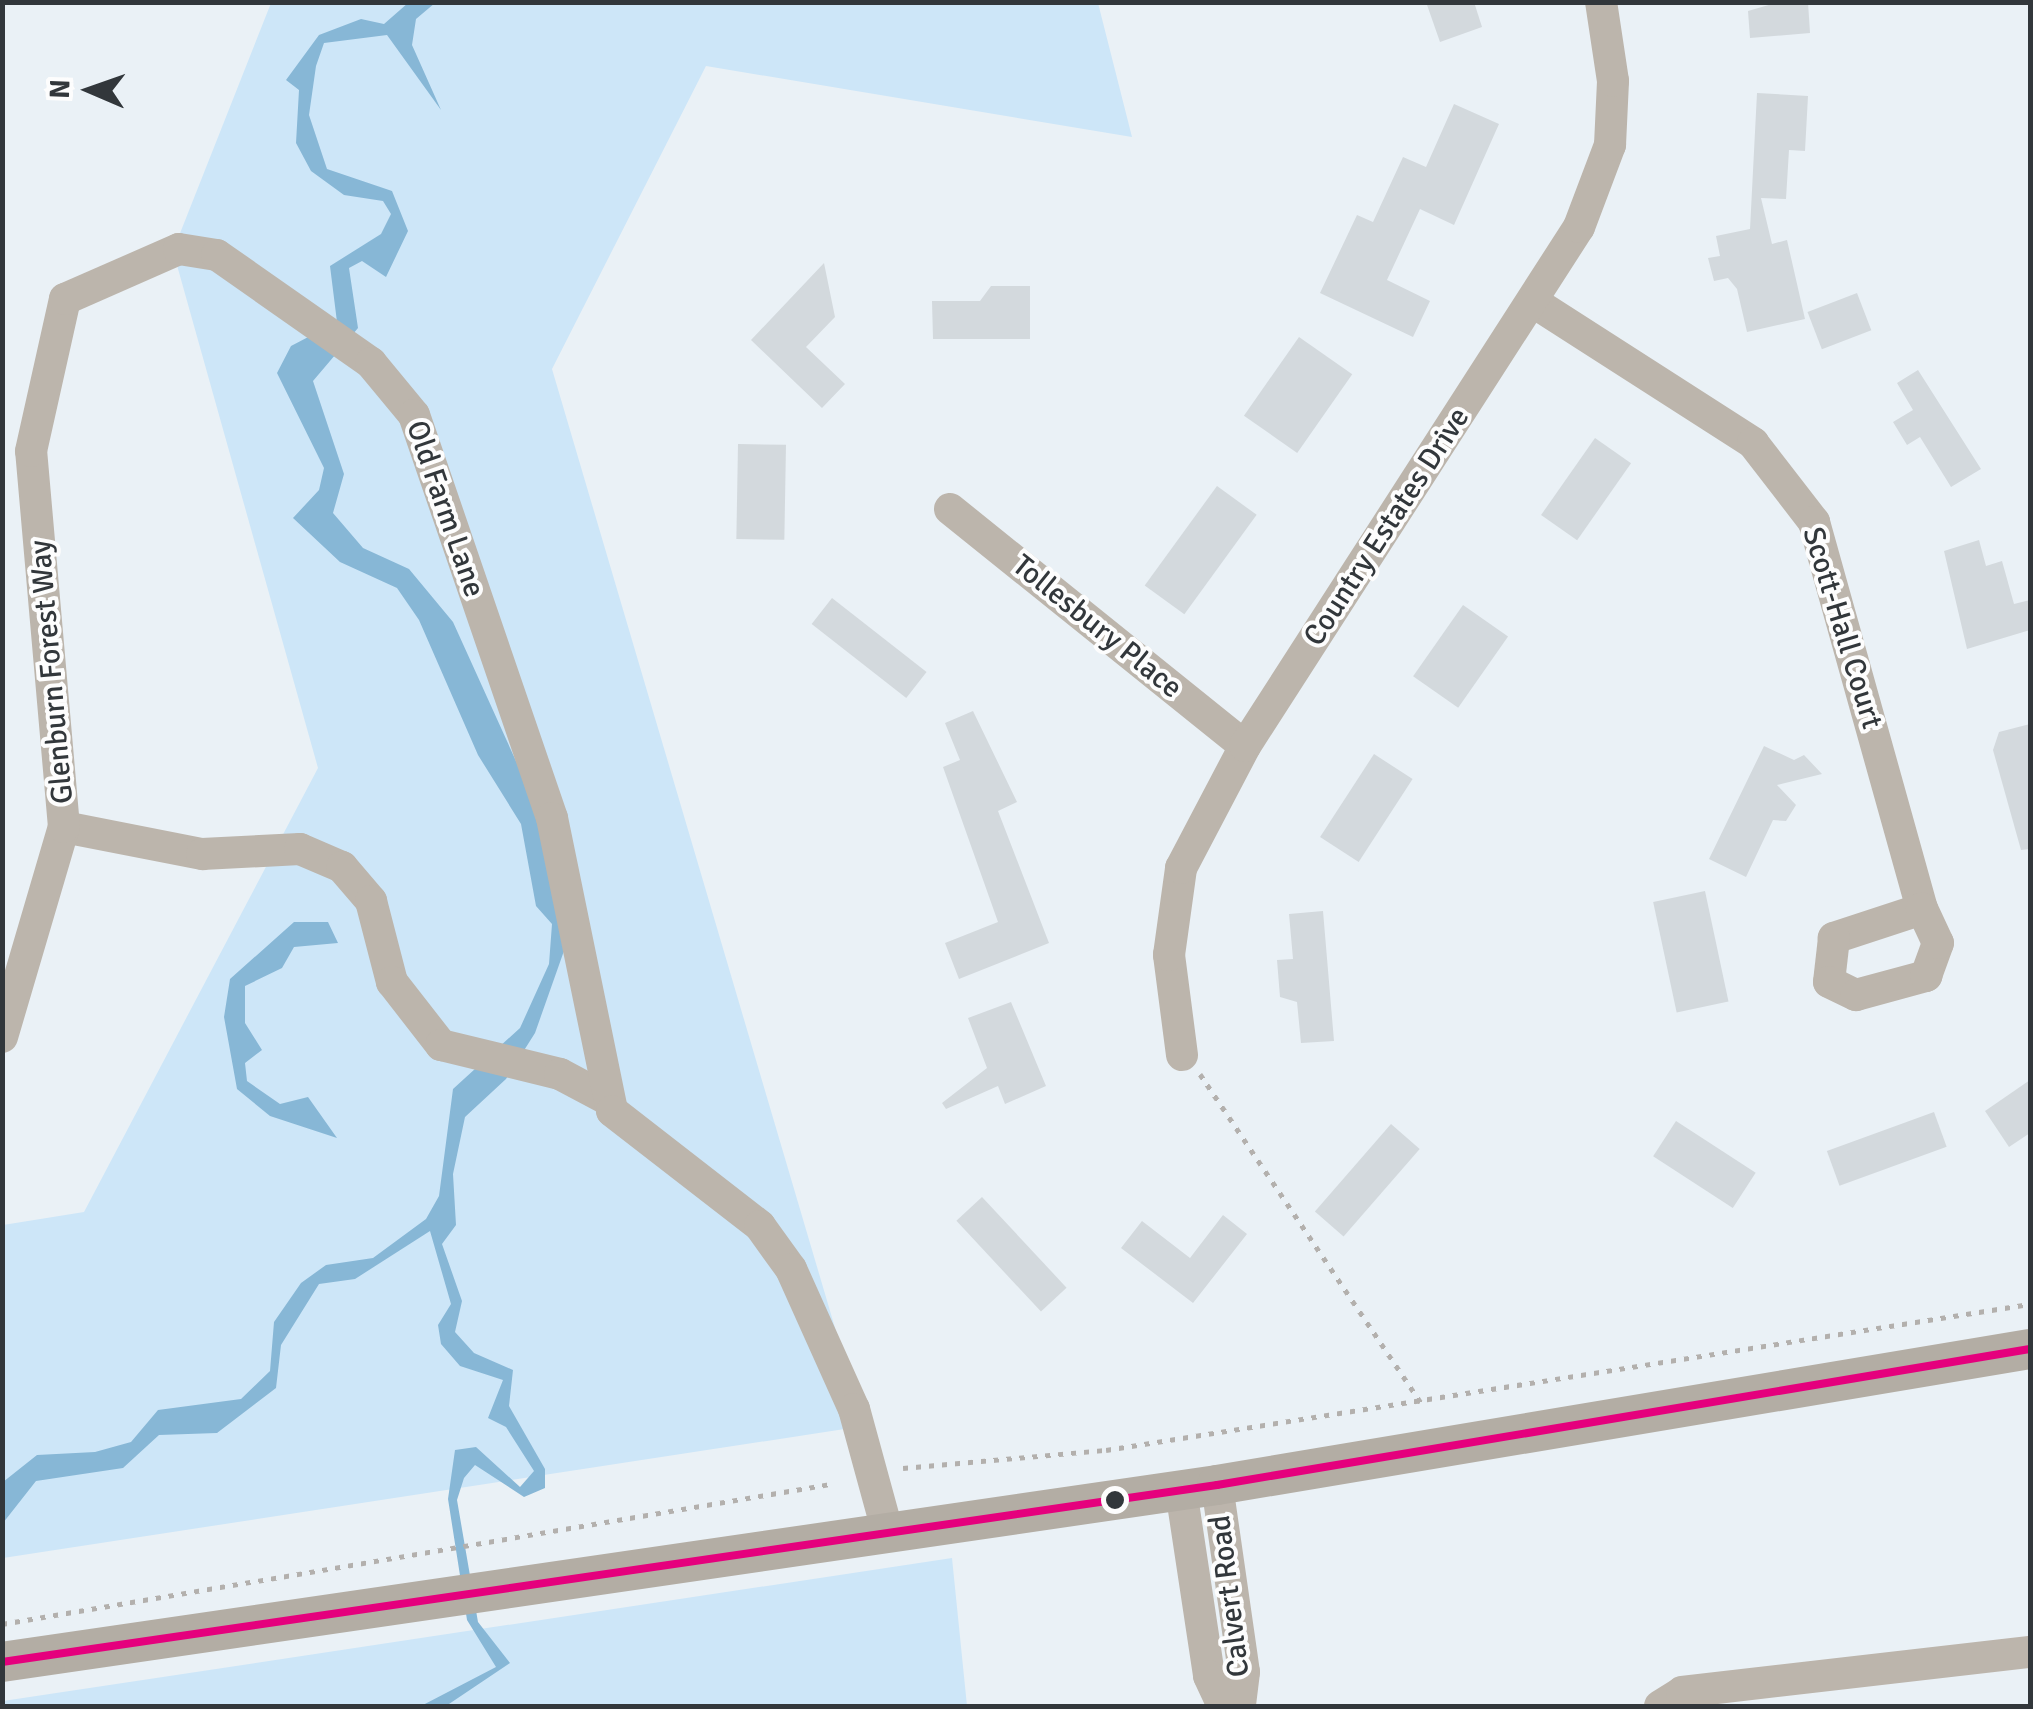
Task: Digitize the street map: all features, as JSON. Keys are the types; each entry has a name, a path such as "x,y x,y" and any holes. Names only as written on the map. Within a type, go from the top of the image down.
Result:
{"main road":[{"path":"2,1662 1199,1488 2030,1349"}],"street":[{"name":"Country Estates Drive","path":"1182,1055 1169,955 1181,868 1245,746 1578,227 1610,145 1613,80 1600,2"},
{"name":"Old Farm Lane","path":"17,452 65,299 180,250 232,264 396,387 414,414 552,818 609,1100"},
{"name":"Scott-Hall Court","path":"1532,301 1753,442 1814,522 1922,909"},
{"name":"Glenburn Forest Way","path":"17,452 64,827 202,854 300,849 342,867 371,901 392,982 441,1045 560,1074 609,1100 760,1226 792,1269 854,1409 888,1533"},
{"name":"Tollesbury Place","path":"950,509 1245,746"},
{"path":"2,1036 64,827"},
{"name":"Calvert Road","path":"1199,1488 1209,1676 1224,1706"},
{"name":"Calvert Road","path":"1199,1488 1244,1672 1240,1706"},
{"path":"1660,1706 1682,1692 2030,1652"}],"path":[{"path":"1182,1055 1421,1403"},
{"path":"903,1468 1421,1403 2030,1304"},
{"path":"2,1624 477,1549 831,1484"}],"shaded area":[{"path":"271,3 1098,3 1132,137 706,66 552,369 864,1426 3,1558 3,1225 84,1212 318,768 173,251"},
{"path":"952,1558 967,1706 3,1706 3,1701"}],"water":[{"path":"408,3 435,3 416,19 412,45 441,110 387,35 324,43 316,66 309,115 327,169 392,191 408,231 386,277 362,261 349,268 358,328 313,381 344,474 333,513 363,548 409,569 453,622 535,803 565,948 535,1033 506,1079 465,1117 453,1174 456,1225 442,1244 462,1301 455,1332 474,1353 513,1370 509,1406 545,1469 545,1488 524,1497 475,1465 464,1478 457,1500 478,1622 510,1663 446,1706 421,1706 496,1667 467,1620 448,1499 455,1450 476,1447 520,1487 534,1471 506,1427 488,1418 503,1380 460,1366 441,1344 438,1325 451,1304 430,1231 355,1279 319,1284 281,1345 276,1388 217,1433 159,1435 123,1468 36,1481 3,1523 3,1482 37,1455 95,1452 131,1442 158,1410 241,1399 270,1371 274,1322 301,1283 326,1265 373,1258 426,1219 439,1196 453,1089 520,1028 549,964 552,924 536,906 521,824 478,755 419,620 397,588 340,562 293,518 319,490 324,468 277,373 291,346 337,322 330,266 381,234 391,214 383,201 344,195 311,171 296,143 299,90 286,80 319,35 361,19 384,24"},
{"path":"294,922 328,922 338,943 294,947 282,968 245,986 245,1023 262,1050 245,1063 247,1081 280,1104 308,1097 337,1138 270,1116 237,1089 224,1017 230,979"}],"building":[{"path":"1426,2 1474,2 1482,27 1440,42"},
{"path":"1779,2 1808,2 1810,33 1750,38 1748,11"},
{"path":"1757,93 1808,96 1805,151 1789,150 1786,199 1761,198 1772,244 1787,240 1805,319 1747,332 1737,289 1728,278 1714,281 1708,258 1720,256 1716,236 1750,229"},
{"path":"1454,104 1499,124 1454,225 1420,209 1387,280 1430,301 1413,337 1320,293 1357,215 1373,222 1403,157 1426,167"},
{"path":"824,263 835,317 806,347 845,384 822,408 751,340"},
{"path":"991,286 1030,286 1030,339 933,339 932,301 980,301"},
{"path":"1857,293 1871,330 1822,349 1808,312"},
{"path":"1299,337 1352,374 1297,453 1244,416"},
{"path":"1918,370 1981,469 1951,487 1920,437 1907,445 1893,422 1913,410 1897,383"},
{"path":"1595,438 1631,463 1577,540 1541,515"},
{"path":"738,444 786,445 784,540 736,539"},
{"path":"1217,486 1257,515 1184,614 1145,586"},
{"path":"1979,540 1986,566 2002,561 2014,604 2030,600 2030,630 1967,649 1944,551"},
{"path":"832,598 927,672 906,698 812,624"},
{"path":"1463,605 1508,637 1458,708 1413,676"},
{"path":"973,711 1017,802 998,811 1049,943 959,979 945,943 998,922 943,767 960,760 945,723"},
{"path":"2030,724 2030,849 2021,850 1993,750 1999,732"},
{"path":"1764,746 1794,760 1804,755 1822,774 1777,785 1796,805 1786,821 1773,820 1746,877 1709,859"},
{"path":"1374,754 1413,779 1359,862 1320,837"},
{"path":"1705,891 1728,1002 1677,1013 1653,902"},
{"path":"1323,911 1334,1041 1301,1043 1297,1002 1280,997 1277,960 1293,959 1289,914"},
{"path":"1011,1002 1046,1086 1005,1104 998,1086 946,1109 942,1103 987,1068 968,1018"},
{"path":"2030,1080 2030,1133 2009,1147 1985,1111"},
{"path":"1934,1112 1947,1147 1840,1186 1827,1151"},
{"path":"1676,1121 1756,1173 1733,1208 1653,1156"},
{"path":"1391,1124 1420,1149 1344,1236 1315,1212"},
{"path":"982,1197 1067,1288 1041,1312 956,1221"},
{"path":"1223,1215 1247,1234 1193,1303 1121,1248 1142,1221 1190,1258"}],"transit line":[{"path":"2,1662 1217,1485 2030,1349"}]}
